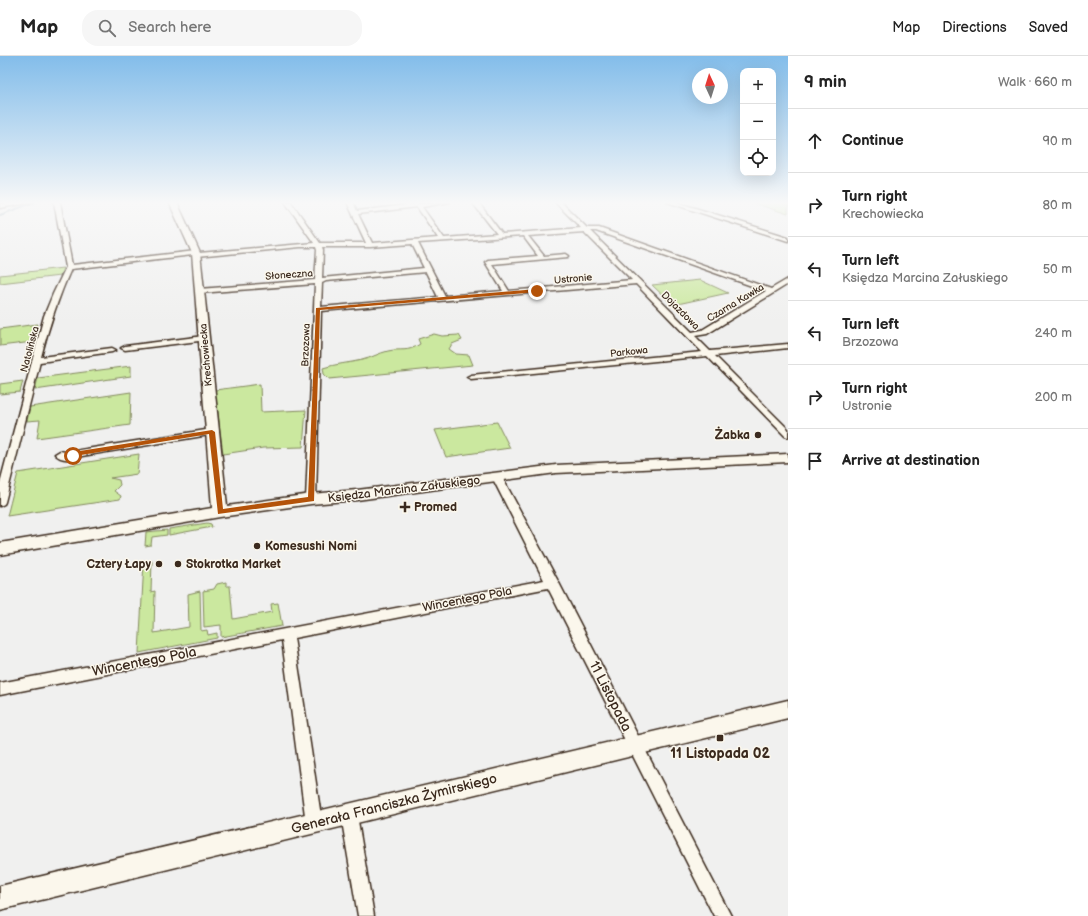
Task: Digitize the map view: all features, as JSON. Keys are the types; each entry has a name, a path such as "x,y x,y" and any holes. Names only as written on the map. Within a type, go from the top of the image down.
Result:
{"street":[{"path":"65,242 69,267 297,245 370,245 412,242"},
{"name":"Krechowiecka","path":"191,242 196,254 220,512"},
{"path":"414,242 443,299"},
{"path":"530,242 542,258"},
{"name":"Dojazdowa","path":"598,242 788,434"},
{"path":"637,242 771,291"},
{"name":"Brzozowa","path":"311,499 319,244"},
{"path":"507,293 488,262 566,256"},
{"name":"Natolińska","path":"0,502 48,316 56,294 69,267"},
{"name":"Słoneczna","path":"199,291 319,282 324,279 428,270"},
{"name":"Czarna Kawka","path":"690,335 704,332 788,281"},
{"name":"Ustronie","path":"318,309 638,282"},
{"path":"125,348 204,338"},
{"name":"Parkowa","path":"471,377 708,353 786,347"},
{"path":"37,360 112,350"},
{"path":"60,454 66,457 73,456 80,453 212,432"},
{"name":"Księdza Marcina Załuskiego","path":"0,549 220,512 311,499 357,495 556,469 788,458"},
{"name":"11 Listopada","path":"497,477 724,916"},
{"name":"Wincentego Pola","path":"0,689 553,583"},
{"path":"287,634 314,823"},
{"name":"Generała Franciszka Żymirskiego","path":"0,898 788,709"},
{"path":"349,815 366,916"}],"green space":[{"path":"63,268 60,276 0,283 0,275"},
{"path":"700,280 728,293 673,305 652,285"},
{"path":"38,324 33,342 0,346 0,329"},
{"path":"434,334 442,336 459,335 462,340 452,344 449,349 456,354 469,355 473,365 329,379 324,374 323,368 362,360 388,351 415,347 420,344 418,339"},
{"path":"131,366 131,376 35,390 38,378"},
{"path":"23,381 20,392 0,394 0,384"},
{"path":"260,384 261,412 306,410 303,447 263,448 223,454 215,390"},
{"path":"131,392 130,425 37,438 40,420 27,421 30,407"},
{"path":"497,422 510,448 446,457 435,430"},
{"path":"139,454 137,474 110,478 119,480 120,485 114,491 121,496 120,499 7,516 18,473"},
{"path":"207,523 211,524 212,527 169,535 169,529"},
{"path":"167,530 167,535 152,537 151,545 145,546 146,532"},
{"path":"152,561 151,592 155,591 154,633 189,627 188,594 200,591 201,631 207,630 208,635 217,633 217,638 139,653 144,562"},
{"path":"226,582 226,586 230,586 233,619 272,612 271,604 278,603 282,626 221,637 221,625 204,627 203,591 214,589 217,584"}],"place":[{"name":"Żabka","path":"758,435"},
{"name":"Promed","path":"405,507"},
{"name":"Komesushi Nomi","path":"257,546"},
{"name":"Cztery Łapy","path":"159,564"},
{"name":"Stokrotka Market","path":"178,564"},
{"name":"11 Listopada 02","path":"720,738"}],"route":[{"path":"73,456 80,453 212,432 220,512 311,499 311,465 318,309 537,291"}]}
